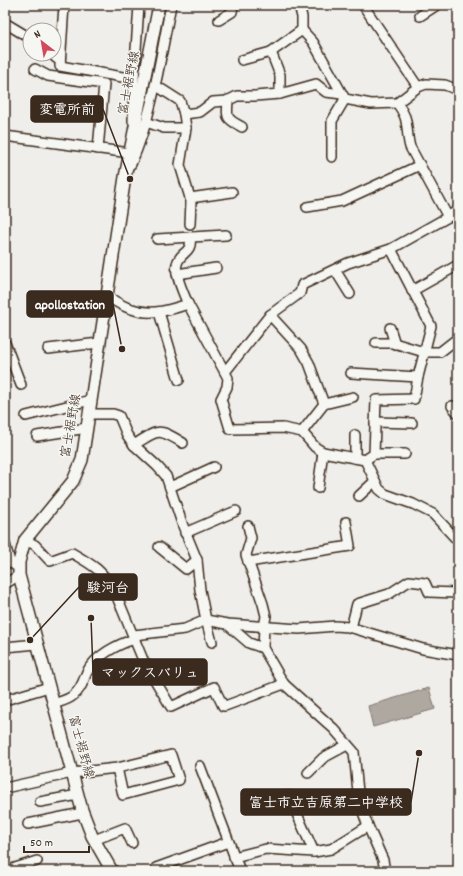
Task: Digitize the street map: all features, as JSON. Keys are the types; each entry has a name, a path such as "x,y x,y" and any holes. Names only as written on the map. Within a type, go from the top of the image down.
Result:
{"main road":[{"name":"富士裾野線","path":"112,871 94,840 82,813 19,572 20,554 25,540 72,480 82,460 125,177 159,5"}],"street":[{"path":"62,33 64,5"},
{"path":"133,138 134,79 139,5"},
{"path":"125,177 139,146 146,122 171,5"},
{"path":"219,20 232,12 233,5"},
{"path":"299,5 302,17 302,30 313,42 343,97"},
{"path":"363,5 418,87"},
{"path":"420,16 437,5"},
{"path":"5,23 22,33"},
{"path":"242,60 271,52 302,30"},
{"path":"271,52 280,75 280,94"},
{"path":"60,62 60,66 134,79"},
{"path":"35,69 48,76 104,84 98,149"},
{"path":"184,114 200,112 213,102 228,100 237,96 280,94 316,84 326,92 372,104 397,102 418,87 426,84 445,85 458,90"},
{"path":"155,85 180,101 184,114 186,128 180,165 190,198 190,224"},
{"path":"332,157 332,121 343,97"},
{"path":"228,100 227,115 230,120 242,127"},
{"path":"397,102 404,116 407,129 407,138 410,147 448,217"},
{"path":"146,122 164,128 186,128"},
{"path":"5,136 130,153"},
{"path":"307,207 342,201 420,165"},
{"path":"190,198 232,192"},
{"path":"225,372 270,315 300,293 302,285 348,263 391,249 458,210"},
{"path":"157,239 226,235"},
{"path":"190,237 191,244 189,251 182,256 176,264 177,274 188,304 228,378 227,387 221,399 230,429 283,428 302,432 315,447 323,452 365,460 374,454 405,454"},
{"path":"374,454 376,400 414,399 431,326 391,249"},
{"path":"412,291 458,265"},
{"path":"177,274 216,268"},
{"path":"335,270 350,294"},
{"path":"106,296 131,309 148,312 159,312 188,304"},
{"path":"159,312 179,380"},
{"path":"270,315 301,349 310,363 324,404"},
{"path":"390,328 395,344"},
{"path":"376,343 395,344 424,352 440,352 458,338"},
{"path":"5,343 7,354 21,385"},
{"path":"48,349 99,343"},
{"path":"351,373 418,377"},
{"path":"302,432 324,404 353,397"},
{"path":"26,416 91,400"},
{"path":"89,414 113,414 119,416 127,435 134,445 166,476 185,533 197,560 197,572 206,620 212,642"},
{"path":"375,422 412,423"},
{"path":"38,436 87,428"},
{"path":"134,445 153,432 166,428 183,443"},
{"path":"355,434 355,458"},
{"path":"318,488 323,452"},
{"path":"365,460 379,489 385,494 414,504 433,514 458,541"},
{"path":"170,487 214,468"},
{"path":"359,496 375,481"},
{"path":"185,533 236,510"},
{"path":"248,562 350,546 346,522"},
{"path":"248,526 251,538 246,555 266,616 263,648 284,684 334,729 354,752 360,804 383,860 385,871"},
{"path":"25,540 35,545 50,561 72,553 97,567 115,592 143,660 171,707 214,687 223,706 225,706 284,684"},
{"path":"5,544 10,562 19,572 5,584"},
{"path":"159,546 186,569 197,560"},
{"path":"351,628 357,604 389,594 409,581 425,584 429,592 458,592"},
{"path":"53,704 69,700 75,695 82,684 87,671 104,654 134,637 185,629 206,620 227,624 299,629 335,626 351,628 423,648 458,655"},
{"path":"227,624 249,643 263,648"},
{"path":"5,647 37,644"},
{"path":"5,700 49,687"},
{"path":"308,773 323,758 347,745"},
{"path":"5,788 72,773 116,768 171,755 179,780 123,794 116,768"},
{"path":"200,766 240,871"},
{"path":"40,802 78,795"},
{"path":"289,796 314,852"},
{"path":"28,824 82,813"},
{"path":"234,857 266,849 314,852 331,849 368,826"},
{"path":"94,840 125,828 132,843"},
{"path":"156,868 228,842"},
{"path":"12,871 15,868 37,861"}],"shaded area":[{"path":"429,688 435,709 373,727 368,706"}],"place":[{"name":"変電所前","path":"130,179"},
{"name":"apollostation","path":"122,349"},
{"name":"マックスバリュ","path":"91,618"},
{"name":"駿河台","path":"30,640"},
{"name":"富士市立吉原第二中学校","path":"419,753"}]}
